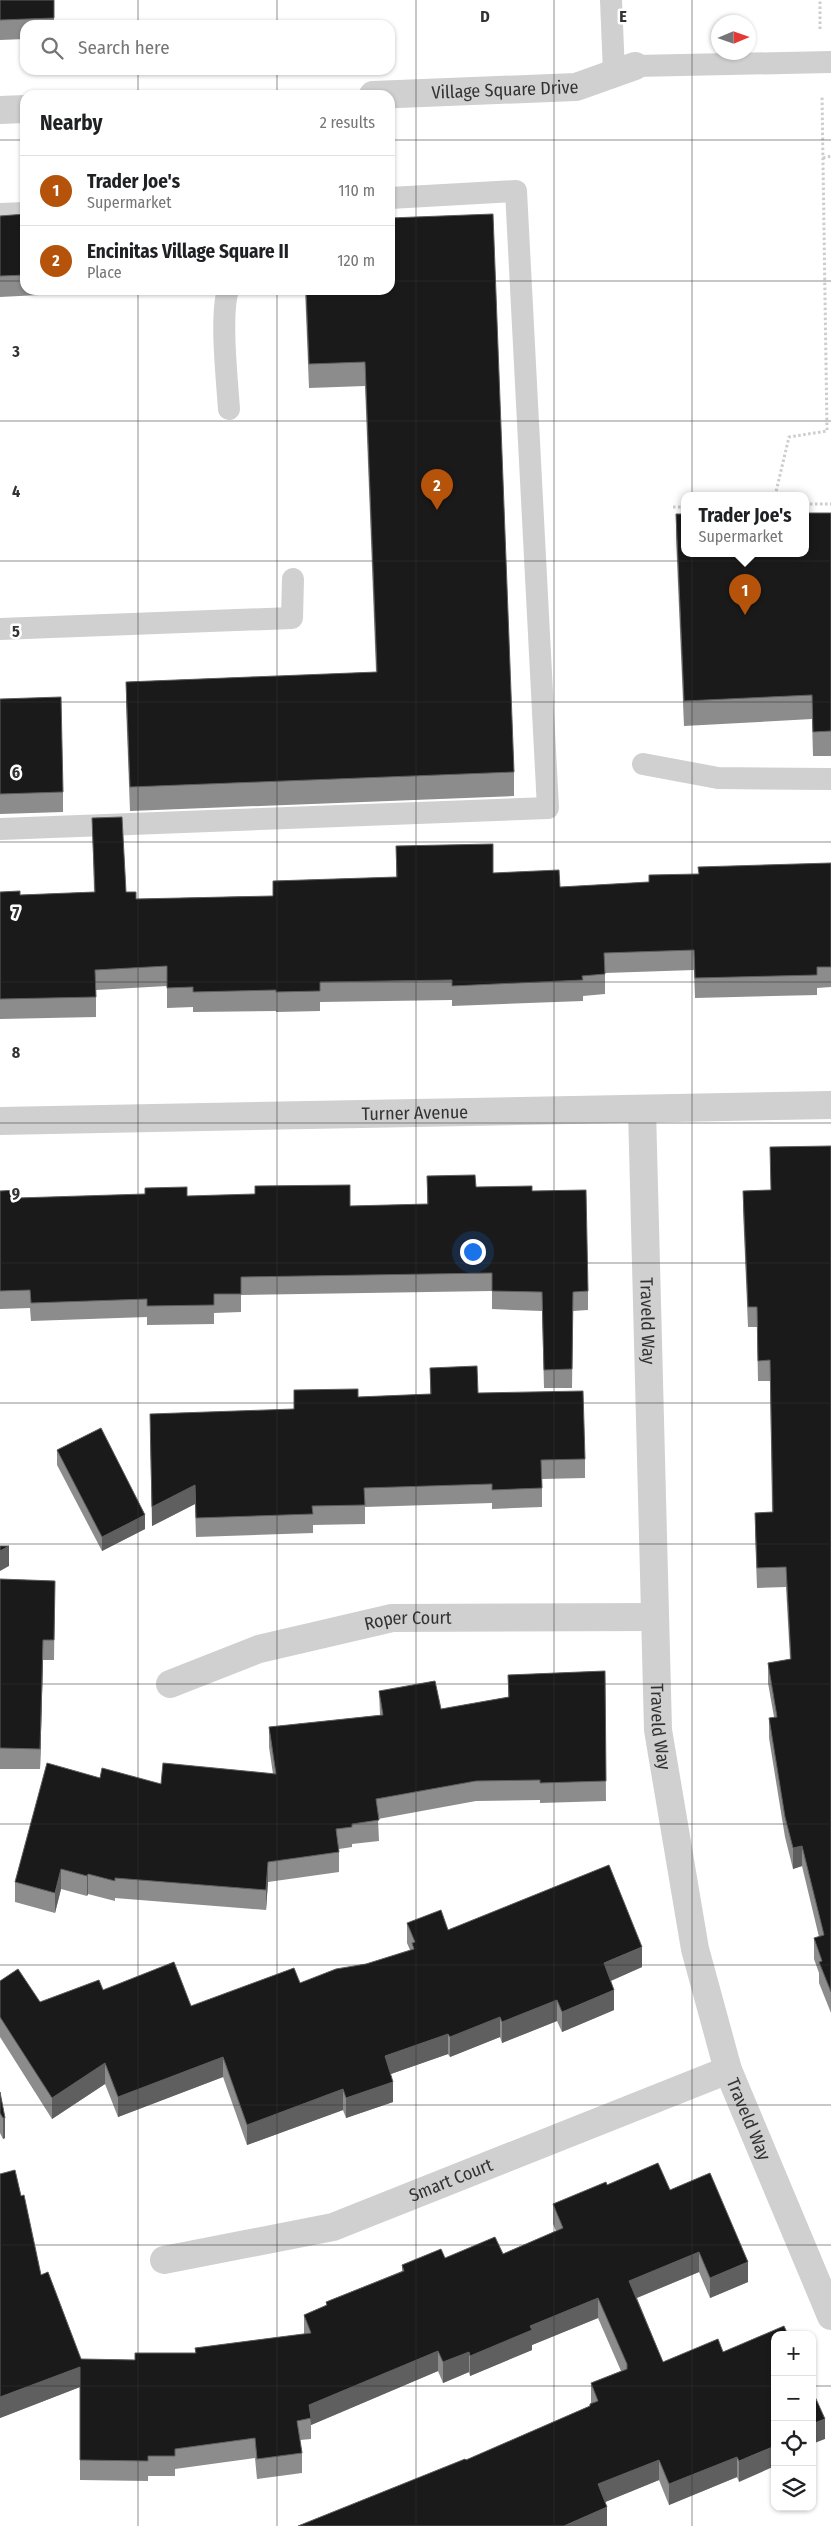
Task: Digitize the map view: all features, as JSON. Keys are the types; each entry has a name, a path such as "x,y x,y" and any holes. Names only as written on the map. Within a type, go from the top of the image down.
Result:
{"street":[{"name":"Village Square Drive","path":"395,94 576,87 624,70"},
{"path":"0,110 20,109"},
{"name":"Turner Avenue","path":"0,1121 831,1105"},
{"name":"Traveld Way","path":"642,1109 658,1730 695,1949 728,2070 831,2316"},
{"name":"Roper Court","path":"170,1684 259,1650 392,1618 654,1617"},
{"name":"Smart Court","path":"164,2260 333,2227 728,2070"}],"lane":[{"path":"611,0 624,70 826,62"},
{"path":"0,829 548,808 516,191 395,198"},
{"path":"0,214 20,213"},
{"path":"227,295 228,409"},
{"path":"0,629 292,618 293,579"},
{"path":"643,764 718,778 831,779"}],"path":[{"path":"776,492 789,436 827,431 823,158 826,62 820,0"},
{"path":"823,158 831,156"},
{"path":"809,504 831,504"},
{"path":"673,507 681,507"}],"building":[{"path":"0,0 54,0 54,18 0,20"},
{"path":"20,214 20,275 0,276 0,216"},
{"path":"493,214 514,772 130,787 126,682 377,672 365,362 309,364 306,295 395,295 395,218"},
{"path":"809,513 831,513 831,731 813,732 812,695 684,701 676,514 681,514 681,557 809,557"},
{"path":"61,697 63,792 0,794 0,699"},
{"path":"122,817 126,892 136,892 136,899 273,896 273,881 397,877 396,846 493,844 493,873 559,870 560,887 649,882 649,875 699,874 698,867 831,863 831,967 817,967 817,975 695,978 694,950 604,953 605,974 582,976 583,980 452,986 452,980 320,982 320,991 193,992 193,987 167,988 167,966 95,970 96,997 0,999 0,892 20,891 20,895 95,892 92,818"},
{"path":"831,1146 831,1992 819,1962 822,1961 814,1938 824,1935 802,1846 793,1848 785,1817 769,1718 777,1717 768,1663 791,1659 786,1567 757,1568 755,1513 773,1512 770,1360 758,1361 757,1307 748,1307 743,1191 771,1190 770,1147"},
{"path":"475,1175 476,1187 532,1186 532,1191 586,1190 588,1291 573,1292 572,1369 544,1370 542,1292 492,1291 492,1273 241,1277 241,1294 214,1294 214,1305 147,1306 147,1299 31,1303 30,1290 0,1291 0,1191 17,1190 17,1198 145,1194 145,1188 187,1187 187,1196 255,1194 255,1186 350,1185 350,1206 428,1204 427,1176"},
{"path":"477,1366 478,1393 583,1391 585,1459 541,1460 542,1488 492,1490 492,1484 364,1488 365,1505 312,1506 313,1514 196,1518 195,1485 152,1507 150,1414 294,1409 294,1390 358,1389 358,1397 431,1394 430,1368"},
{"path":"101,1428 145,1515 102,1537 57,1450"},
{"path":"0,1546 9,1546 0,1551"},
{"path":"0,1579 55,1581 54,1640 43,1640 40,1749 0,1748"},
{"path":"605,1671 606,1781 540,1783 540,1780 476,1781 376,1799 379,1820 352,1824 352,1827 336,1829 339,1852 268,1862 266,1890 115,1878 115,1881 61,1869 55,1893 15,1882 47,1763 100,1778 102,1768 161,1784 163,1763 276,1774 269,1727 383,1715 379,1691 435,1681 441,1709 509,1697 508,1675"},
{"path":"609,1865 642,1947 604,1963 614,1990 562,2012 557,2000 502,2022 500,2017 450,2037 448,2034 385,2056 393,2082 346,2098 343,2089 247,2125 223,2057 118,2097 105,2063 52,2098 0,2017 0,1981 18,1969 40,2002 99,1980 103,1990 174,1962 191,2006 294,1968 300,1983 336,1969 366,1964 414,1949 412,1943 415,1942 407,1923 441,1910 448,1930"},
{"path":"0,2092 5,2118 0,2113"},
{"path":"658,2163 670,2190 710,2173 748,2262 710,2278 699,2252 629,2281 663,2362 718,2339 723,2352 771,2332 771,2448 739,2461 737,2457 669,2484 659,2460 598,2484 607,2507 564,2526 298,2526 466,2460 598,2401 591,2383 627,2369 627,2364 598,2298 530,2326 532,2330 470,2356 469,2352 443,2362 438,2351 309,2405 311,2418 297,2421 302,2453 257,2459 255,2438 175,2449 175,2456 148,2456 148,2461 80,2460 80,2367 0,2397 0,2174 15,2170 21,2196 24,2195 41,2275 48,2272 81,2359 135,2360 135,2353 196,2353 195,2348 311,2333 304,2315 327,2305 326,2302 404,2271 402,2265 441,2249 445,2258 495,2237 503,2254 563,2228 553,2204 606,2182 607,2185"},
{"path":"784,2326 786,2331 772,2331"},
{"path":"816,2399 825,2419 816,2422"}],"place":[{"name":"Encinitas Village Square II","path":"437,510"},
{"name":"Trader Joe's","path":"745,615"}]}
